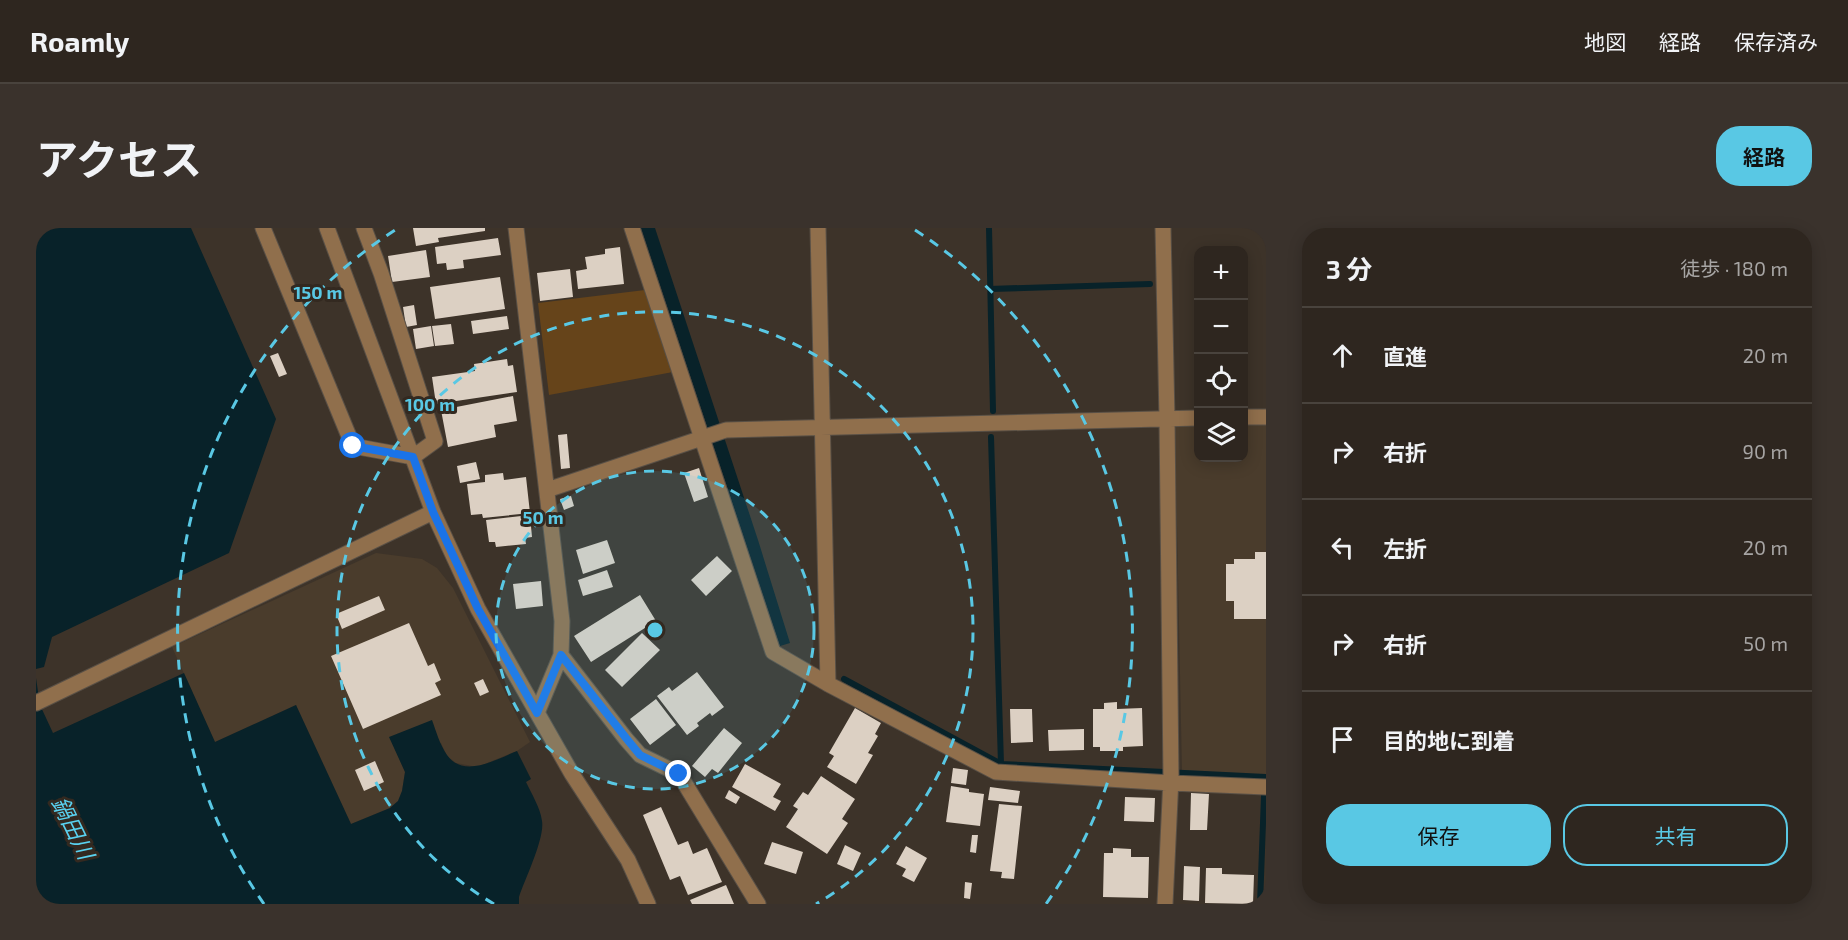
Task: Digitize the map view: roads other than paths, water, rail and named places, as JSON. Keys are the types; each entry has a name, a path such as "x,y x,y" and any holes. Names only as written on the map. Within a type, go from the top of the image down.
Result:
{"street":[{"path":"263,228 353,446 413,457 435,441 381,273 364,228"},
{"path":"327,228 433,512 478,609 572,774 628,860 648,904"},
{"path":"516,228 562,621 561,655 537,713"},
{"path":"632,228 704,437 773,652 828,684 996,772 1171,775 1266,787"},
{"path":"818,228 828,684"},
{"path":"1163,228 1171,775 1165,904"},
{"path":"1248,417 1266,417"},
{"path":"547,490 726,430 1194,418"},
{"path":"41,701 433,512"},
{"path":"561,655 640,755 679,774 758,904"}],"water":[{"path":"36,228 191,228 276,419 229,553 52,637 44,667 36,669"},
{"path":"641,228 655,228 790,643 780,646"},
{"name":"鍋田川","path":"184,673 215,742 296,705 351,824 390,808 398,801 405,772 389,737 432,720 447,755 462,766 481,765 517,751 531,779 526,782 536,801 542,821 541,838 519,897 519,904 36,904 36,678 40,705 53,733"}],"waterway":[{"path":"989,228 993,411"},
{"path":"990,289 1150,284"},
{"path":"991,437 1001,764"},
{"path":"844,679 1001,764 1266,777"},
{"path":"1260,904 1264,796"}]}
